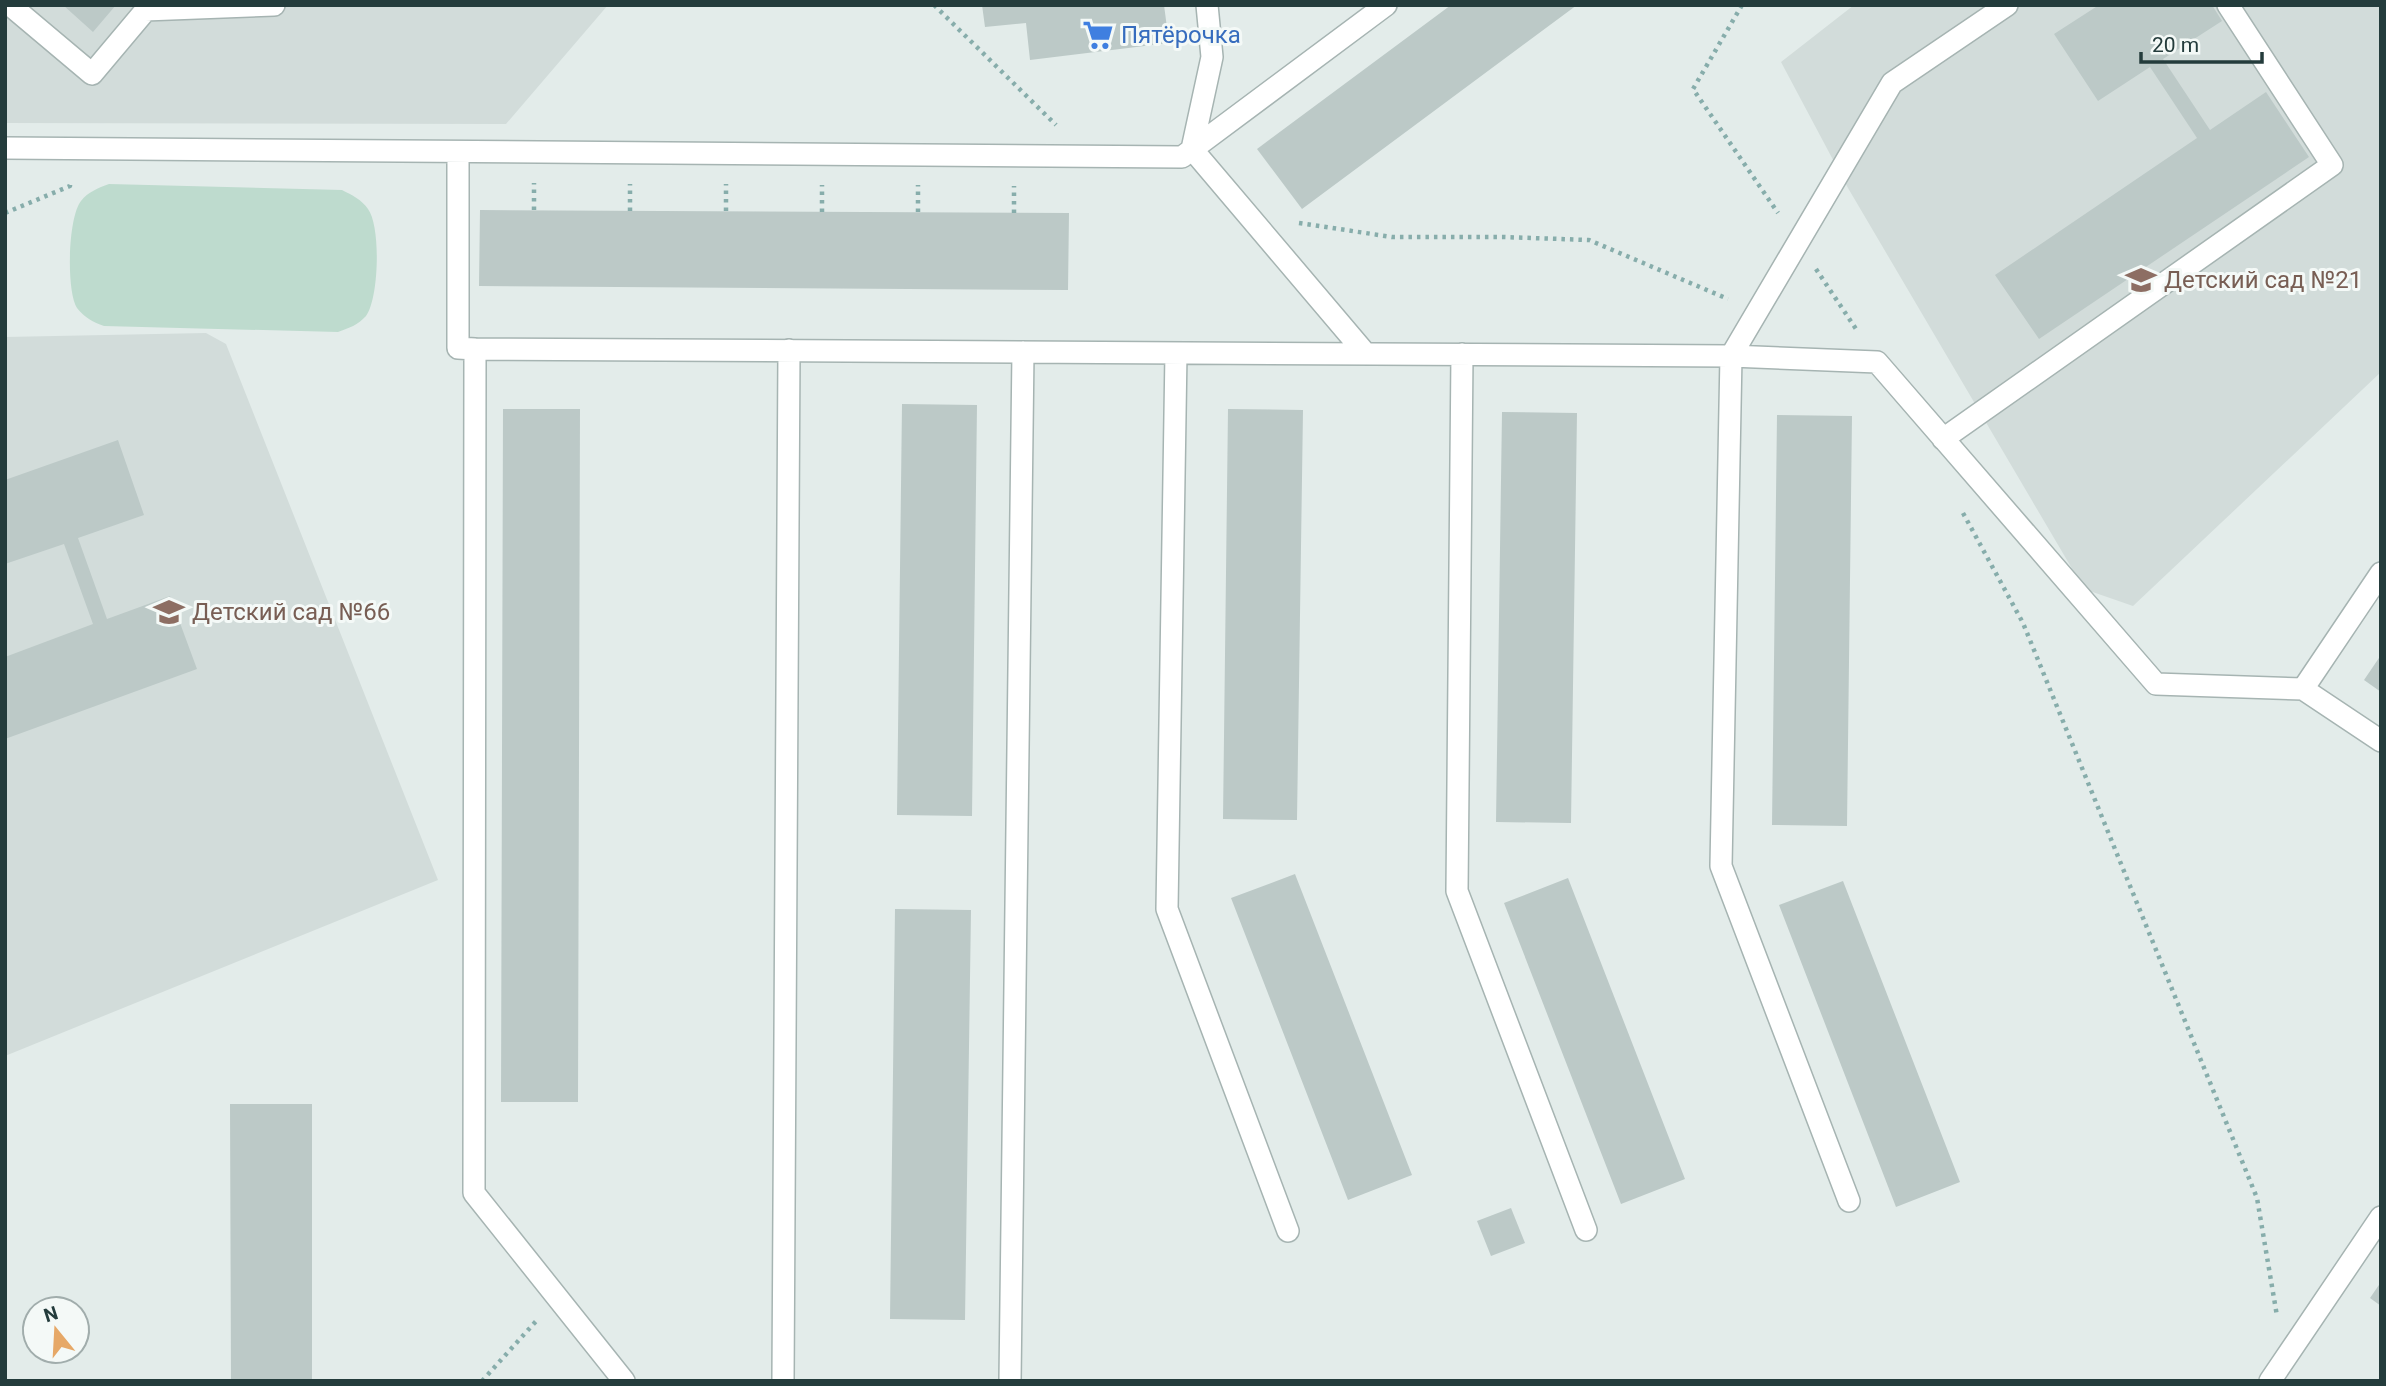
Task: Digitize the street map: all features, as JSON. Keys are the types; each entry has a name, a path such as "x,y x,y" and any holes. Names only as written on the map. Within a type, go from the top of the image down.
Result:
{"lane":[{"path":"10,5 92,74 148,8 274,5"},
{"path":"1192,149 1212,57 1207,5"},
{"path":"5,148 1182,156 1386,5"},
{"path":"1849,1201 1721,866 1731,356 1892,83 2007,5"},
{"path":"1943,439 2332,164 2228,5"},
{"path":"1192,149 1365,354"},
{"path":"458,152 458,348 1731,356 1877,362 2156,684 2303,689 2381,741"},
{"path":"475,349 474,1193 624,1381"},
{"path":"783,1381 789,350"},
{"path":"1010,1381 1023,352"},
{"path":"1176,353 1167,909 1288,1231"},
{"path":"1462,354 1457,891 1586,1230"},
{"path":"2303,689 2381,573"},
{"path":"2270,1381 2381,1217"}],"path":[{"path":"934,5 1087,156"},
{"path":"1742,5 1693,89 1800,243 1877,362"},
{"path":"5,213 70,186 72,150"},
{"path":"1290,217 1301,225 1392,237 1589,240 1758,312"},
{"path":"1961,508 2023,623 2257,1198 2285,1360"},
{"path":"482,1381 557,1297"}],"shaded area":[{"path":"5,5 608,5 506,124 5,123"},
{"name":"Детский сад №21","path":"1854,5 2381,5 2381,372 2133,606 2084,589 1848,188 1781,62"},
{"name":"Детский сад №66","path":"206,333 226,344 438,880 5,1056 5,337"}],"green space":[{"path":"109,184 342,190 368,209 375,230 376,279 366,316 350,328 338,332 104,326 96,323 77,308 73,299 71,237 81,201 90,193"}],"building":[{"path":"63,5 116,5 93,32"},
{"name":"Пятёрочка","path":"982,5 1164,5 1169,43 1030,60 1026,23 985,27"},
{"path":"1451,5 1577,5 1302,209 1257,149"},
{"path":"2099,5 2212,5 2222,21 2163,59 2210,130 2266,92 2309,157 2039,339 1995,275 2197,138 2150,67 2098,101 2054,34"},
{"path":"480,210 1069,213 1068,290 479,286"},
{"path":"902,404 977,405 972,816 897,815"},
{"path":"503,409 580,409 578,1102 501,1102"},
{"path":"1228,409 1303,410 1297,820 1223,819"},
{"path":"1502,412 1577,413 1571,823 1496,822"},
{"path":"1777,415 1852,416 1847,826 1772,825"},
{"path":"118,440 144,515 78,538 107,619 170,596 197,669 5,739 5,657 93,624 64,544 5,564 5,480"},
{"path":"2381,655 2381,692 2364,680"},
{"path":"1295,874 1412,1175 1348,1200 1231,898"},
{"path":"1568,878 1685,1179 1621,1204 1504,903"},
{"path":"1843,881 1960,1182 1896,1207 1779,905"},
{"path":"895,909 971,910 965,1320 890,1319"},
{"path":"230,1104 312,1104 312,1381 231,1381"},
{"path":"1511,1208 1525,1243 1491,1256 1477,1221"},
{"path":"2381,1282 2381,1306 2370,1298"}],"place":[{"name":"Пятёрочка","path":"1098,35"},
{"name":"Детский сад №21","path":"2141,280"},
{"name":"Детский сад №66","path":"169,612"}]}
